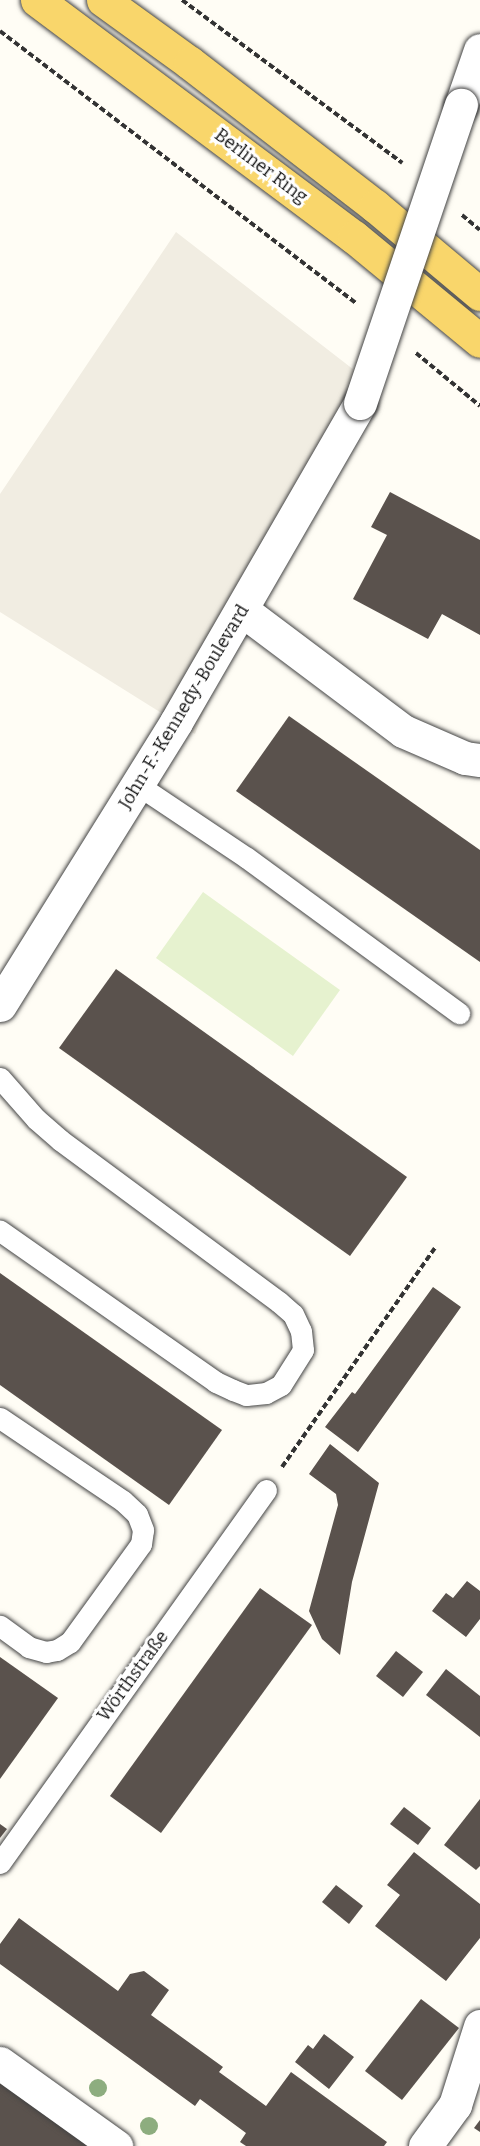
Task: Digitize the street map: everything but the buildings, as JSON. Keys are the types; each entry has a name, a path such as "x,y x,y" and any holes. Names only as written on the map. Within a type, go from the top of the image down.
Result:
{"main road":[{"name":"Berliner Ring","path":"37,0 354,237 480,341"},
{"name":"Berliner Ring","path":"103,0 190,63 366,199 480,294"}],"street":[{"name":"John-F.-Kennedy-Boulevard","path":"0,1005 138,785 242,610 360,403 480,50"},
{"path":"242,610 403,731 465,758 480,760"},
{"path":"425,2146 455,2105 480,2026"},
{"path":"0,2063 116,2146"}],"lane":[{"path":"138,785 248,858 459,1013"},
{"path":"0,1078 36,1119 60,1140 293,1314 301,1331 303,1350 281,1385 266,1393 246,1395 233,1390 206,1375 0,1231"},
{"path":"0,1418 123,1501 137,1514 143,1530 141,1544 70,1642 57,1650 46,1652 29,1647 0,1626"},
{"name":"Wörthstraße","path":"0,1863 266,1490"}],"path":[{"path":"182,0 410,169"},
{"path":"0,31 360,307"},
{"path":"454,207 480,230"},
{"path":"411,349 480,406"},
{"path":"266,1490 435,1248"}],"green space":[{"path":"203,892 340,990 293,1056 156,958"}],"shaded area":[{"path":"176,232 367,380 242,610 195,734 0,612 0,494"}]}
